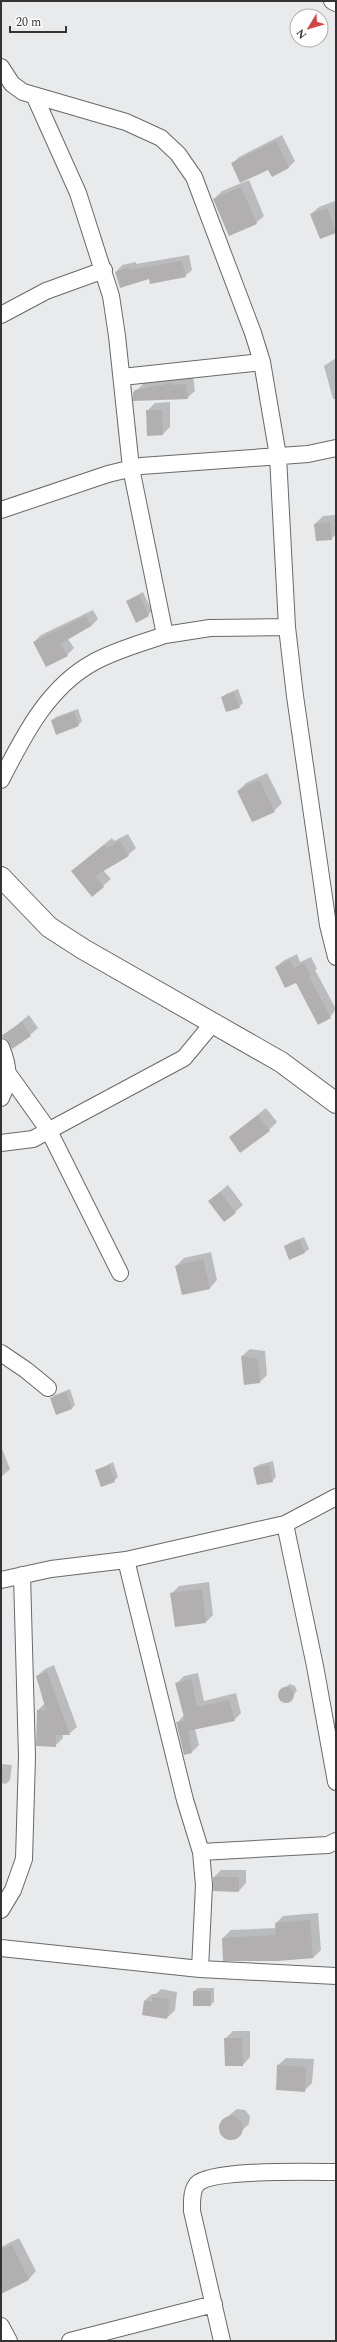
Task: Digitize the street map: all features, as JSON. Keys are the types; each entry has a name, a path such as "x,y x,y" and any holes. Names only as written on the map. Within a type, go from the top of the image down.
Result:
{"street":[{"path":"332,1 336,3"},
{"path":"1,67 12,84 34,96 126,122 161,138 182,158 194,177 262,362 278,456 287,627 295,696 326,909 336,957"},
{"path":"34,96 78,193 104,270 112,304 122,377 131,468 165,635"},
{"path":"1,315 46,290 104,270"},
{"path":"122,377 262,362"},
{"path":"1,510 131,468 308,454 336,448"},
{"path":"1,780 29,727 50,699 69,680 94,662 165,635 210,628 287,627"},
{"path":"1,877 49,927 83,949 280,1062 336,1103"},
{"path":"1,1143 33,1139 184,1058 213,1023"},
{"path":"1,1048 6,1059 8,1083 1,1098"},
{"path":"7,1072 48,1131 120,1273"},
{"path":"1,1354 26,1370 48,1388"},
{"path":"1,1580 51,1569 126,1560 285,1524 336,1497"},
{"path":"285,1524 315,1666 336,1782"},
{"path":"126,1560 185,1800 201,1852 204,1885 200,1969"},
{"path":"1,1910 13,1890 24,1859 27,1757 22,1575"},
{"path":"201,1852 328,1845 336,1841"},
{"path":"1,1948 200,1969 336,1976"},
{"path":"222,2341 192,2211 192,2196 197,2184 208,2177 228,2174 336,2172"},
{"path":"70,2341 214,2304"},
{"path":"1,2326 9,2341"}],"building":[{"path":"276,141 289,168 272,177 268,170 240,183 231,163"},
{"path":"241,187 257,224 229,236 213,199"},
{"path":"327,208 336,233 320,239 310,214"},
{"path":"182,261 186,277 150,284 149,279 120,288 115,272 129,267 130,270"},
{"path":"172,383 172,385 186,384 188,399 133,401 133,393 135,390"},
{"path":"146,410 162,410 163,435 147,436"},
{"path":"330,522 332,540 316,541 314,524"},
{"path":"139,595 149,616 136,623 126,601"},
{"path":"86,616 91,626 60,644 68,656 46,667 33,642"},
{"path":"234,692 240,708 226,712 221,697"},
{"path":"74,712 79,726 56,735 51,720"},
{"path":"259,780 275,812 252,822 237,791"},
{"path":"120,841 129,856 95,876 104,887 92,897 71,871 104,845 107,848"},
{"path":"290,960 294,968 304,963 311,976 309,977 331,1018 318,1025 296,983 285,988 275,967"},
{"path":"22,1022 31,1036 12,1049 7,1040 1,1036"},
{"path":"258,1115 270,1131 240,1153 229,1137"},
{"path":"220,1192 236,1213 224,1222 208,1201"},
{"path":"300,1240 305,1253 289,1260 284,1246"},
{"path":"203,1259 210,1289 182,1295 175,1266"},
{"path":"241,1356 258,1359 260,1383 244,1385"},
{"path":"66,1392 72,1409 56,1415 50,1398"},
{"path":"109,1465 115,1482 101,1487 95,1470"},
{"path":"269,1465 273,1482 257,1485 253,1468"},
{"path":"202,1589 206,1623 175,1627 170,1593"},
{"path":"47,1672 70,1735 56,1735 56,1747 36,1746 37,1710 46,1710 36,1676"},
{"path":"191,1679 197,1707 229,1700 235,1721 188,1731 192,1753 184,1755 176,1722 185,1721 175,1683"},
{"path":"286,1687 293,1692 294,1695 289,1702 286,1703 279,1698 278,1695 283,1688"},
{"path":"213,1877 239,1877 239,1892 213,1891"},
{"path":"310,1920 313,1958 278,1961 223,1961 222,1938 276,1935 275,1923"},
{"path":"193,1991 211,1991 211,2006 193,2006"},
{"path":"152,1997 170,1999 167,2019 142,2015 144,2001 152,2002"},
{"path":"224,2038 242,2038 243,2066 225,2066"},
{"path":"277,2065 306,2067 305,2092 276,2090"},
{"path":"231,2116 239,2120 243,2128 239,2136 231,2140 223,2136 219,2128 223,2120"},
{"path":"12,2245 29,2280 1,2294 1,2250"}]}
